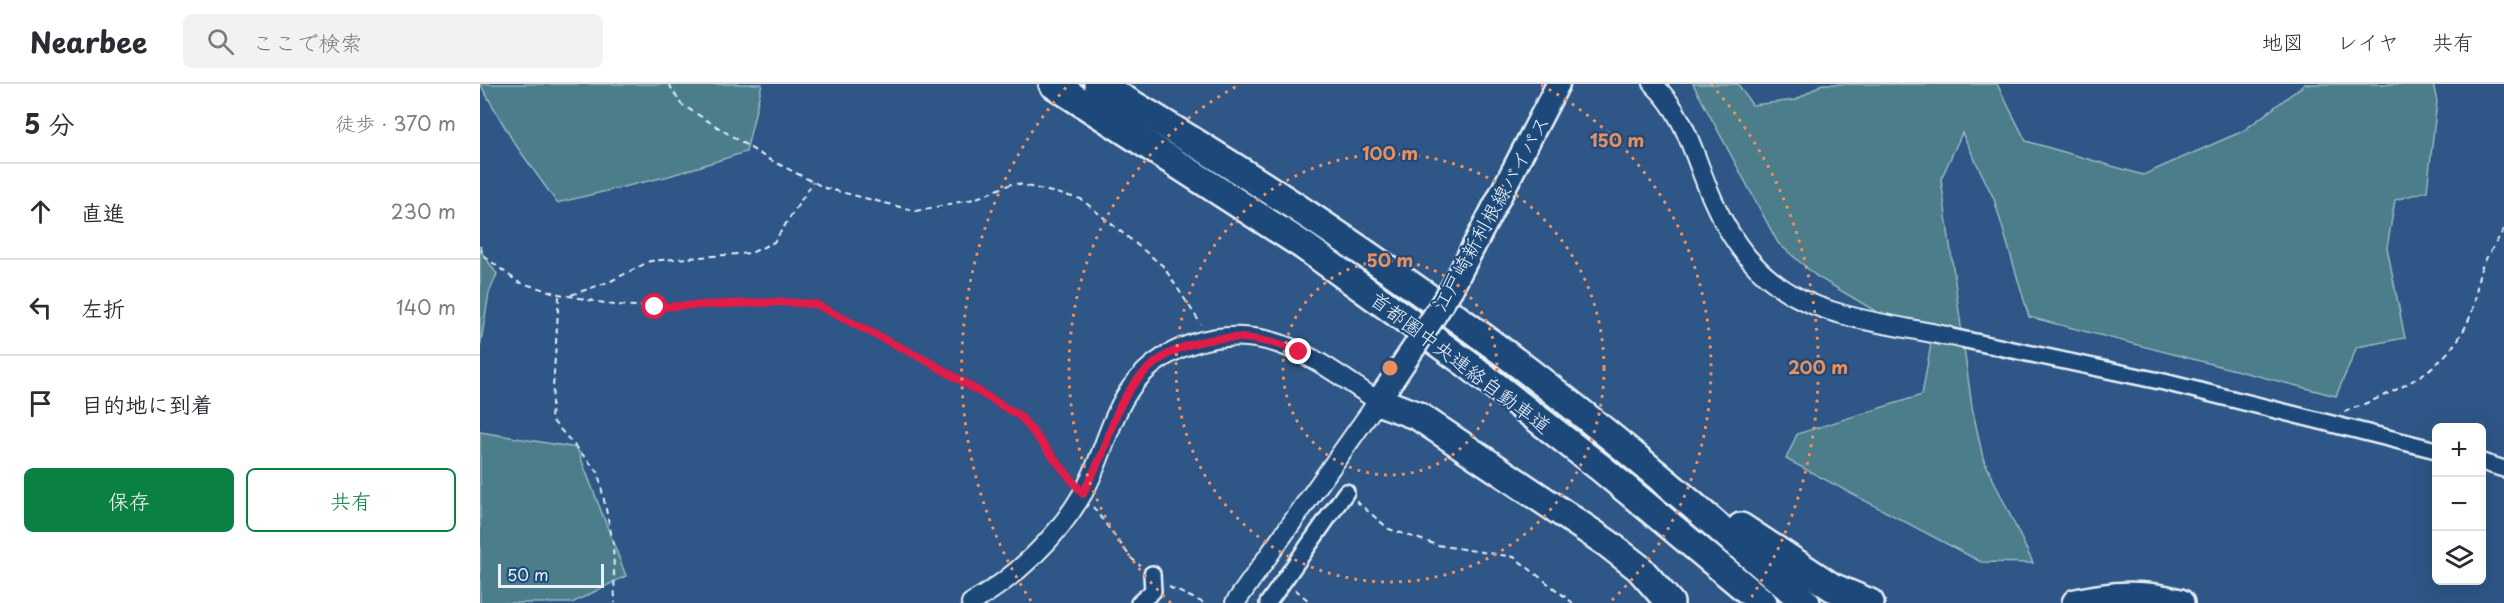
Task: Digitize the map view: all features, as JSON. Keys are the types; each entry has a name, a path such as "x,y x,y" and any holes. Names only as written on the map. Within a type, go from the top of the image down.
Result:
{"highway":[{"name":"首都圏中央連絡自動車道","path":"1053,84 1304,246 1466,363 1602,469 1763,603"},
{"name":"首都圏中央連絡自動車道","path":"1098,84 1185,135 1329,228 1478,333 1631,452 1806,603"},
{"path":"1378,401 1414,435 1601,557 1655,598"},
{"path":"1631,452 1794,564 1832,587 1870,603"},
{"path":"2076,603 2109,596 2138,595 2180,603"}],"main road":[{"name":"江戸崎新利根線バイパス","path":"1378,401 1452,288 1499,202 1558,84"}],"street":[{"path":"1653,84 1670,104 1692,140 1709,190 1731,236 1741,250 1776,285 1798,299 1852,318 2164,382 2432,449"},
{"path":"971,603 989,593 1044,546 1083,494 1125,396 1141,376 1161,357 1190,345 1211,339 1248,337 1282,345 1378,401 1235,603"},
{"path":"2486,464 2504,469"},
{"path":"1268,603 1346,492"},
{"path":"1139,603 1153,591 1152,574"}],"path":[{"path":"669,84 681,104 765,157 825,188 916,211 974,199 1014,183 1081,199 1163,266 1211,339"},
{"path":"569,296 611,281 650,261 751,253 774,242 813,182"},
{"path":"2321,421 2412,383 2442,358 2454,344 2472,313 2481,270 2504,229"},
{"path":"480,246 484,256 518,282 559,294 614,305 655,307 780,302 815,304 933,364 1021,417 1132,559 1176,592 1204,603"},
{"path":"559,294 551,419 598,472 613,542 615,603"},
{"path":"1346,492 1389,529 1437,545 1514,557 1572,603"}],"green space":[{"path":"480,84 762,84 746,152 669,176 557,203 513,141"},
{"path":"1693,84 1738,84 1752,105 1796,100 1822,84 1997,84 2026,141 2143,175 2243,131 2305,84 2433,84 2437,101 2427,191 2395,200 2387,248 2405,338 2357,347 2336,396 2029,317 1994,199 1962,133 1941,179 1972,407 1983,458 2033,563 1981,562 1786,459 1797,434 1922,395 1931,344 1816,276 1778,243"},
{"path":"480,250 497,274 489,293 480,348"},
{"path":"480,432 577,448 626,576 572,603 480,603"}],"route":[{"path":"655,307 780,302 815,304 933,364 1021,417 1083,494 1103,452 1114,418 1125,396 1141,376 1161,357 1190,345 1220,337 1235,336 1272,342 1299,352"}]}
